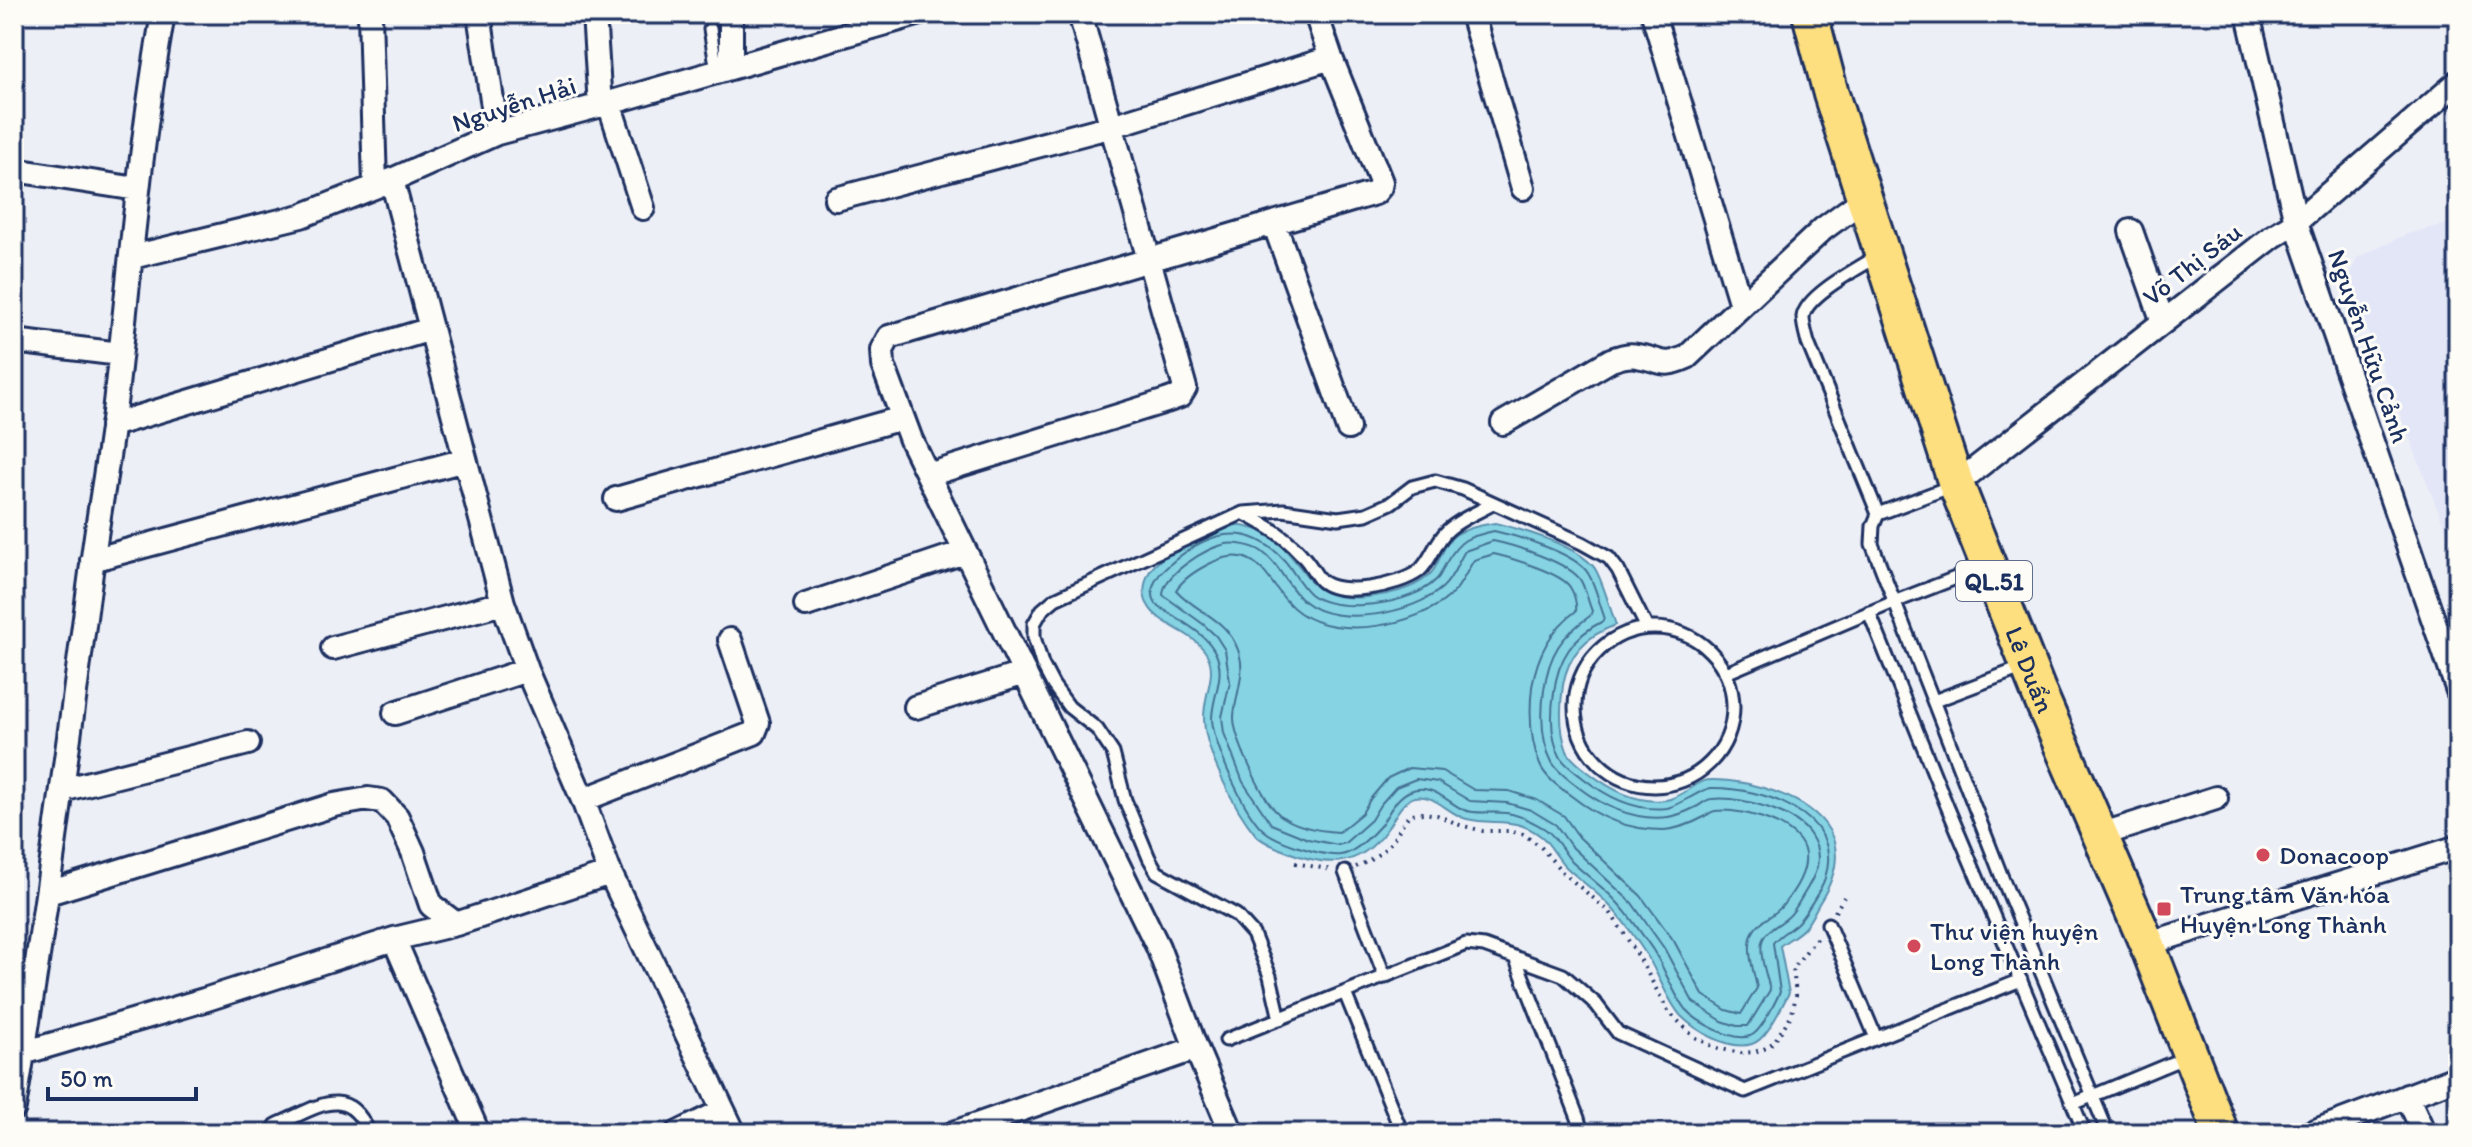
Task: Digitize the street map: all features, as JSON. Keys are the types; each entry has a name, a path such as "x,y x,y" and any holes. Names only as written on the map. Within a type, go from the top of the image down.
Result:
{"main road":[{"name":"Lê Duẩn","path":"1810,14 1831,94 1956,484 2028,665 2147,944 2221,1133"}],"street":[{"path":"14,1108 19,1052 48,893 112,425 137,189 150,85 163,14"},
{"path":"370,14 384,183 431,329 503,603 610,873 734,1133"},
{"path":"479,14 497,133"},
{"path":"594,14 605,104 643,208"},
{"path":"724,68 731,14"},
{"name":"Nguyễn Hải","path":"132,257 301,216 497,133 724,68 845,24 916,14"},
{"path":"928,475 1166,401 1183,393 1183,380 1080,14"},
{"path":"1232,1133 1158,947 964,552 902,418 883,365 882,350 889,337 1375,193 1381,182 1316,14"},
{"path":"1472,14 1523,188"},
{"path":"1653,14 1741,305"},
{"name":"Nguyễn Hữu Cảnh","path":"2248,14 2296,222 2458,691"},
{"path":"836,199 1112,126 1331,58"},
{"name":"Võ Thị Sáu","path":"1956,484 2272,237 2296,222 2458,82"},
{"path":"14,170 137,189"},
{"path":"1503,423 1611,360 1627,355 1672,363 1687,357 1823,229 1864,199"},
{"path":"1274,223 1348,428"},
{"path":"2131,231 2163,322"},
{"path":"112,425 431,329"},
{"path":"14,341 120,354"},
{"path":"616,499 902,418"},
{"path":"92,560 465,460"},
{"path":"806,605 964,552"},
{"path":"333,648 503,603"},
{"path":"583,800 754,733 758,723 730,640"},
{"path":"395,713 527,670"},
{"path":"916,707 1025,673"},
{"path":"62,790 248,743"},
{"path":"2100,835 2216,798"},
{"path":"48,893 334,805 368,799 382,801 397,817 423,875 431,905 456,924"},
{"path":"2147,944 2458,847"},
{"path":"19,1052 204,1000 394,939 456,924 610,873"},
{"path":"394,939 478,1133"},
{"path":"954,1133 1196,1048"},
{"path":"2310,1133 2458,1077"},
{"path":"2407,1096 2424,1133"},
{"path":"678,1133 723,1111"}],"lane":[{"path":"710,29 724,68"},
{"path":"1881,254 1806,307 1803,319 1808,343 1878,514 1873,526 1872,544 1894,602 2003,880 2108,1133"},
{"path":"1280,1019 1270,976 1253,934 1236,915 1157,872 1125,800 1113,753 1097,729 1069,707 1042,664 1034,637 1034,624 1042,610 1055,599 1243,513 1283,510 1338,518 1366,514 1391,503 1412,487 1435,481 1463,489 1609,558 1647,628"},
{"path":"1878,514 1956,484"},
{"path":"1243,513 1287,538 1319,579 1331,588 1348,591 1407,578 1420,570 1447,531 1494,503"},
{"path":"1726,673 1988,565"},
{"path":"1869,612 2085,1133"},
{"path":"1647,628 1671,630 1694,639 1713,654 1726,673 1733,699 1732,726 1721,750 1703,770 1679,782 1653,787 1626,782 1603,768 1586,748 1576,723 1575,697 1583,671 1599,650 1621,635 1647,628"},
{"path":"1934,701 2028,665"},
{"path":"1345,872 1385,977"},
{"path":"1982,889 2003,880"},
{"path":"1828,924 1876,1038"},
{"path":"1226,1040 1466,944 1484,946 1563,975 1596,1004 1618,1033 1745,1091 2021,980"},
{"path":"1515,957 1582,1133"},
{"path":"1345,993 1402,1133"},
{"path":"2073,1104 2191,1055"},
{"path":"276,1125 331,1103 344,1102 358,1111 369,1133"}],"path":[{"path":"1295,863 1345,872 1371,860 1393,841 1410,814 1424,813 1483,831 1523,834 1540,846 1563,873 1610,912 1668,1011 1693,1036 1716,1048 1741,1053 1764,1049 1774,1042 1792,1014 1796,995 1793,968 1828,924 1844,897"}],"shaded area":[{"path":"2458,221 2458,561 2348,282 2357,258 2407,234"}],"water":[{"path":"1495,523 1574,551 1593,566 1606,594 1616,625 1596,634 1580,648 1569,664 1563,685 1563,735 1567,751 1574,760 1614,789 1644,800 1671,799 1708,780 1742,783 1774,792 1812,811 1825,824 1833,839 1836,858 1832,878 1811,919 1799,933 1780,946 1789,993 1758,1041 1743,1045 1724,1042 1695,1028 1681,1016 1646,954 1623,921 1532,830 1514,823 1467,819 1429,798 1415,797 1402,806 1376,843 1364,852 1352,859 1326,862 1296,855 1261,839 1230,795 1205,731 1205,705 1211,674 1207,654 1187,635 1160,619 1148,605 1145,584 1155,565 1205,532 1222,525 1238,525 1271,536 1323,591 1348,598 1374,596 1418,583 1432,572 1454,536 1468,529"}],"place":[{"name":"Donacoop","path":"2263,855"},
{"name":"Trung tâm Văn hóa Huyện Long Thành","path":"2164,909"},
{"name":"Thư viện huyện Long Thành","path":"1914,946"}]}
